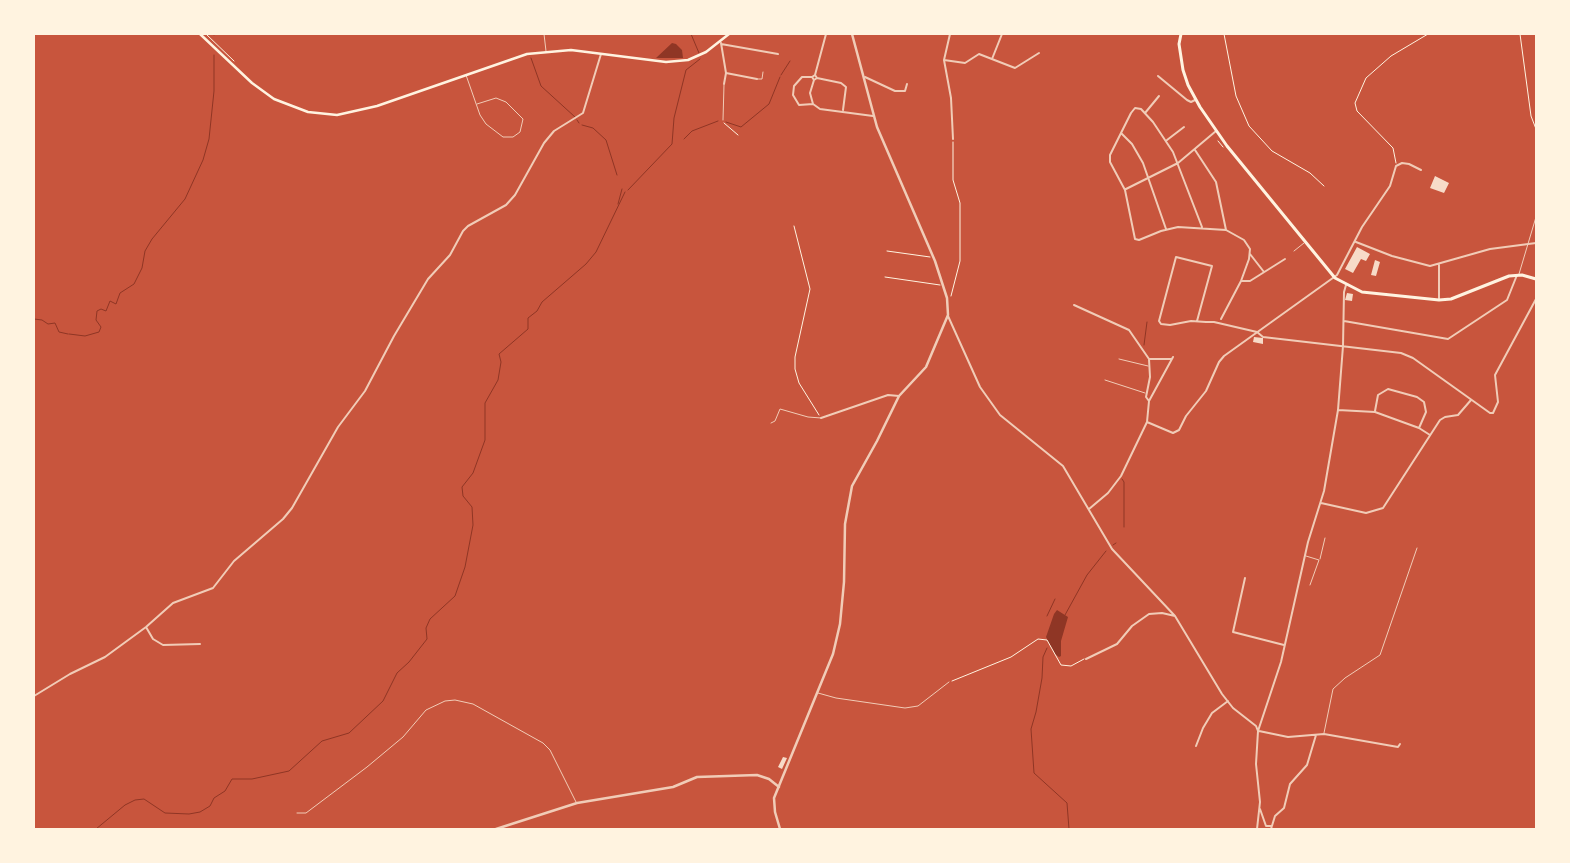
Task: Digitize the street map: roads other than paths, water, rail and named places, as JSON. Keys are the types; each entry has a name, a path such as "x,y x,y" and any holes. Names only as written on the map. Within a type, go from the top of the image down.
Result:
{"main road":[{"path":"200,34 267,95 293,108 308,112 337,115 359,111 526,54 546,51 601,54 666,62 688,60 706,52 729,34"},
{"path":"1181,34 1180,44 1183,70 1195,100 1216,131 1335,278 1346,285 1368,293 1439,300 1451,299 1518,275 1536,279"}],"street":[{"path":"722,34 724,38"},
{"path":"813,104 810,93 826,34"},
{"path":"780,829 774,804 778,787 833,654 842,614 845,524 852,486 899,396 926,367 948,315 948,301 935,261 895,175 873,116 852,34"},
{"path":"950,34 944,60 951,98 953,139"},
{"path":"992,59 1002,34"},
{"path":"724,84 726,73 721,42 778,54"},
{"path":"944,60 965,63 979,54 1015,68 1040,53"},
{"path":"34,696 70,674 101,659 146,628 166,608 214,588 234,561 283,519 292,508 338,427 374,378 394,336 432,273 450,254 468,226 501,208 515,195 544,143 554,131 583,113 601,54"},
{"path":"726,73 757,79"},
{"path":"1158,76 1187,100 1191,102 1195,100"},
{"path":"843,111 846,87 840,82 814,77 798,79 792,95 800,105 813,104 820,108 873,116"},
{"path":"862,78 867,77 883,87 894,91 905,91 908,84"},
{"path":"1145,113 1159,96"},
{"path":"1202,228 1178,163 1166,140 1145,113 1139,108 1132,110 1110,155 1110,162 1126,190 1131,214 1132,233 1136,240 1166,229 1202,228 1217,231 1226,230 1248,244 1250,254 1264,272"},
{"path":"1166,140 1184,127"},
{"path":"1126,190 1178,163 1216,131"},
{"path":"1121,134 1137,152 1150,179 1166,229"},
{"path":"1195,150 1216,182 1226,230"},
{"path":"1147,422 1173,433 1179,430 1186,416 1206,391 1219,362 1257,332 1335,278 1355,241 1390,186 1396,166 1402,163 1409,164 1422,170"},
{"path":"1355,241 1392,256 1425,266 1439,265 1483,251 1536,243"},
{"path":"1221,319 1241,280 1250,254"},
{"path":"1197,321 1212,266 1176,257 1158,321 1167,326 1197,321 1214,322 1257,332 1264,337 1407,355 1490,414 1497,407 1495,375 1536,299"},
{"path":"1241,280 1250,281 1284,258"},
{"path":"1439,265 1439,300"},
{"path":"1344,321 1448,339 1507,300 1518,275"},
{"path":"1257,829 1260,809 1256,764 1258,731 1281,662 1305,556 1321,503 1338,410 1343,346 1344,292 1346,285"},
{"path":"1074,305 1129,330 1149,359 1150,377 1146,393 1149,401"},
{"path":"948,315 980,387 1000,415 1063,466 1112,549 1175,616 1228,701 1240,714 1256,726 1258,731 1274,736 1324,734 1398,747 1400,744"},
{"path":"1089,509 1099,502 1118,481 1147,422 1149,401 1173,358 1149,359"},
{"path":"1375,412 1378,395 1388,389 1417,397 1424,402 1426,412 1418,428"},
{"path":"821,418 888,395 899,396"},
{"path":"1321,503 1360,512 1372,512 1382,508 1440,420 1460,413 1471,400"},
{"path":"1338,410 1375,412 1418,428 1430,435"},
{"path":"1245,578 1233,632 1284,645"},
{"path":"1086,659 1117,644 1132,626 1149,614 1162,613 1175,616"},
{"path":"146,628 153,639 163,645 200,644"},
{"path":"1196,746 1212,712 1228,701"},
{"path":"1271,829 1277,813 1284,808 1290,784 1307,765 1316,735"},
{"path":"496,829 577,803 673,787 697,777 764,776 778,787"},
{"path":"1260,809 1266,826 1272,826"}],"lane":[{"path":"544,34 546,51"},
{"path":"757,79 762,79 763,72"},
{"path":"466,75 476,104 483,120 499,135 510,138 520,132 522,118 506,102 496,98 476,104"},
{"path":"723,120 724,84"},
{"path":"1518,275 1529,245 1536,217"},
{"path":"1294,251 1305,243"},
{"path":"1119,359 1148,366"},
{"path":"1105,380 1146,393"},
{"path":"771,423 775,421 780,409 808,417 821,418"},
{"path":"1310,586 1325,538"},
{"path":"1324,734 1333,689 1345,678 1380,656 1417,548"},
{"path":"1305,556 1319,560"},
{"path":"818,693 836,698 905,708 918,706 949,682"},
{"path":"297,813 306,813 367,767 403,737 426,710 445,701 455,700 472,704 543,743 550,750 577,803"}],"waterway":[{"path":"691,34 699,53"},
{"path":"69,334 85,336 99,332 101,327 96,320 97,311 101,309 106,311 110,301 116,304 120,293 134,284 142,268 145,251 152,239 185,199 203,160 209,139 214,91 214,55"},
{"path":"531,58 541,86 575,117"},
{"path":"628,190 672,144 674,118 686,70 700,59"},
{"path":"781,75 790,61"},
{"path":"726,122 741,127 769,104 780,77"},
{"path":"684,139 692,131 718,121"},
{"path":"582,125 593,128 606,140 617,175"},
{"path":"618,204 622,189"},
{"path":"96,829 125,805 135,800 144,799 165,813 189,814 200,812 210,806 214,798 225,791 232,779 252,779 289,771 322,741 349,733 383,701 397,673 409,662 427,639 426,628 430,619 455,596 465,567 473,525 472,507 463,496 462,487 473,473 485,440 485,403 498,380 501,362 499,354 528,329 528,318 537,311 542,302 586,264 596,252 625,192"},
{"path":"34,319 42,320 48,324 55,323 59,332 68,334"},
{"path":"1144,345 1147,322"},
{"path":"1122,479 1124,482 1124,527"},
{"path":"1065,615 1087,575 1106,551"},
{"path":"1047,616 1055,599"},
{"path":"1047,648 1043,657 1042,678 1031,729 1034,773 1067,803 1069,829"}]}
